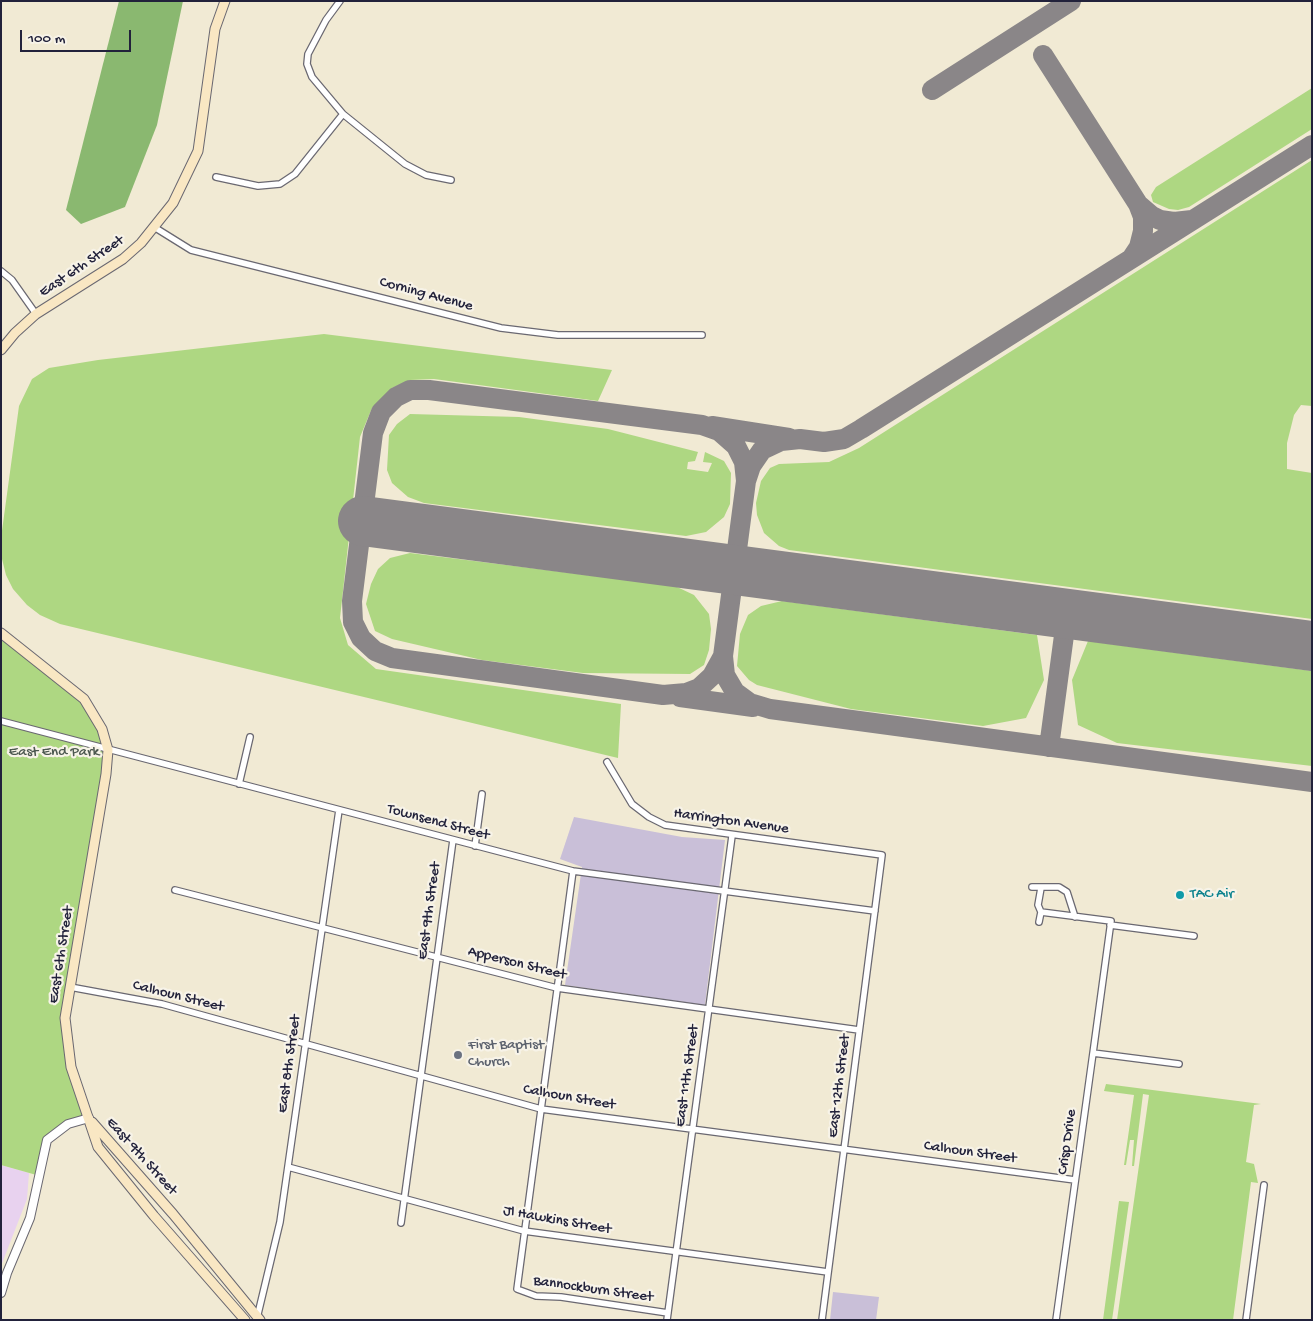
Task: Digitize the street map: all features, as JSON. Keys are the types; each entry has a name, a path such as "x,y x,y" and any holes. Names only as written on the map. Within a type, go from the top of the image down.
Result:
{"main road":[{"name":"East 6th Street","path":"1,350 14,333 36,314 123,259 154,227 184,183 198,151 215,29 225,1"},
{"name":"East 6th Street","path":"1,633 84,699 102,729 108,750 106,774 65,1018 71,1067 89,1118"},
{"name":"East 9th Street","path":"89,1118 173,1214 258,1319"},
{"name":"East 9th Street","path":"89,1118 98,1147 154,1216 245,1320"}],"street":[{"path":"340,1 326,20 311,47 307,64 317,84 343,114 410,168 426,175 452,180"},
{"path":"216,177 258,186 280,184 295,174 343,114"},
{"name":"Corning Avenue","path":"154,227 191,250 501,328 558,335 702,335"},
{"path":"1,272 9,277 36,314"},
{"name":"Townsend Street","path":"1,721 573,872 875,911"},
{"path":"239,784 250,737"},
{"name":"Harrington Avenue","path":"607,762 626,795 649,817 665,825 732,836 882,855"},
{"path":"475,846 482,794"},
{"name":"East 8th Street","path":"258,1319 275,1248 288,1167 339,810"},
{"name":"East 11th Street","path":"668,1316 732,836"},
{"name":"East 9th Street","path":"402,1223 453,840"},
{"name":"East 12th Street","path":"822,1320 882,855"},
{"path":"524,1231 573,872"},
{"path":"1032,887 1059,887 1067,892 1075,917"},
{"path":"1038,922 1041,912 1038,905 1041,888"},
{"name":"Apperson Street","path":"175,890 557,988 860,1030"},
{"path":"1041,912 1111,921 1110,925 1194,936"},
{"name":"Crisp Drive","path":"1056,1320 1110,925"},
{"name":"Calhoun Street","path":"70,987 162,1004 541,1109 1075,1180"},
{"path":"1093,1054 1179,1064"},
{"path":"1,1293 7,1273 33,1209 47,1140 68,1124 89,1118"},
{"name":"Jl Hawkins Street","path":"288,1167 524,1231 828,1272"},
{"path":"1246,1320 1264,1186"},
{"name":"Bannockburn Street","path":"524,1231 517,1286 520,1291 536,1296 561,1297 668,1316"}],"shaded area":[{"path":"574,817 682,837 725,840 705,1005 565,985 582,867 560,859"},
{"path":"1,1165 29,1173 27,1199 1,1266"},
{"path":"833,1292 879,1297 876,1320 830,1320"}],"green space":[{"path":"119,1 183,1 157,125 125,207 81,224 66,210"},
{"path":"1312,88 1312,129 1189,207 1178,210 1169,209 1153,202 1151,195 1156,187"},
{"path":"1312,160 1312,406 1301,405 1294,415 1287,443 1287,469 1312,473 1312,619 789,550 779,546 764,533 757,515 756,503 761,481 770,468 779,464 829,462 859,448"},
{"path":"324,334 612,370 598,401 434,379 410,380 392,388 372,408 360,437 340,618 348,645 376,669 621,704 618,758 60,624 40,615 27,605 13,589 6,575 2,559 1,538 19,406 32,379 49,368 98,360"},
{"path":"410,414 519,417 608,429 698,452 695,461 688,462 687,469 708,472 712,463 703,462 705,452 724,461 731,473 730,504 724,517 706,532 686,536 424,503 408,497 392,483 387,470 389,435 397,424"},
{"path":"410,553 675,586 694,595 709,614 711,629 709,650 704,665 690,674 583,673 482,660 392,639 375,631 366,604 371,584 378,569 390,558"},
{"path":"782,601 1037,635 1044,680 1026,718 983,726 851,709 757,685 749,680 737,666 740,634 748,615 761,606"},
{"name":"East End Park","path":"1,632 84,699 108,750 70,987 67,1038 89,1118 68,1124 47,1140 40,1176 1,1165"},
{"path":"1088,641 1312,671 1312,766 1117,743 1078,725 1072,680"},
{"path":"1106,1084 1261,1104 1254,1105 1246,1162 1254,1164 1258,1183 1251,1182 1233,1320 1117,1320 1149,1095 1143,1094 1134,1166 1132,1166 1134,1140 1130,1140 1126,1165 1124,1165 1134,1095 1104,1091"},
{"path":"1119,1201 1129,1202 1112,1320 1103,1320"}],"taxiway":[{"path":"932,90 1071,1"},
{"path":"1043,55 1138,204 1143,217 1143,231 1139,247 1131,259"},
{"path":"1312,145 844,439 824,442 800,439 781,441 762,450 751,466 746,481 723,656 725,675 735,692 750,703 770,709 1312,782"},
{"path":"1138,204 1160,220 1174,222 1192,220"},
{"path":"723,656 712,676 699,688 686,693 663,695 392,658 375,651 361,638 353,622 352,601 373,433 381,412 396,397 410,390 429,390 702,425 719,431 736,446 744,462 746,481"},
{"path":"712,426 789,438"},
{"path":"1049,747 1067,613"},
{"path":"680,697 753,707"}],"runway":[{"path":"363,521 1312,646"}],"place":[{"name":"TAC Air","path":"1180,895"},
{"name":"First Baptist Church","path":"458,1055"}]}
